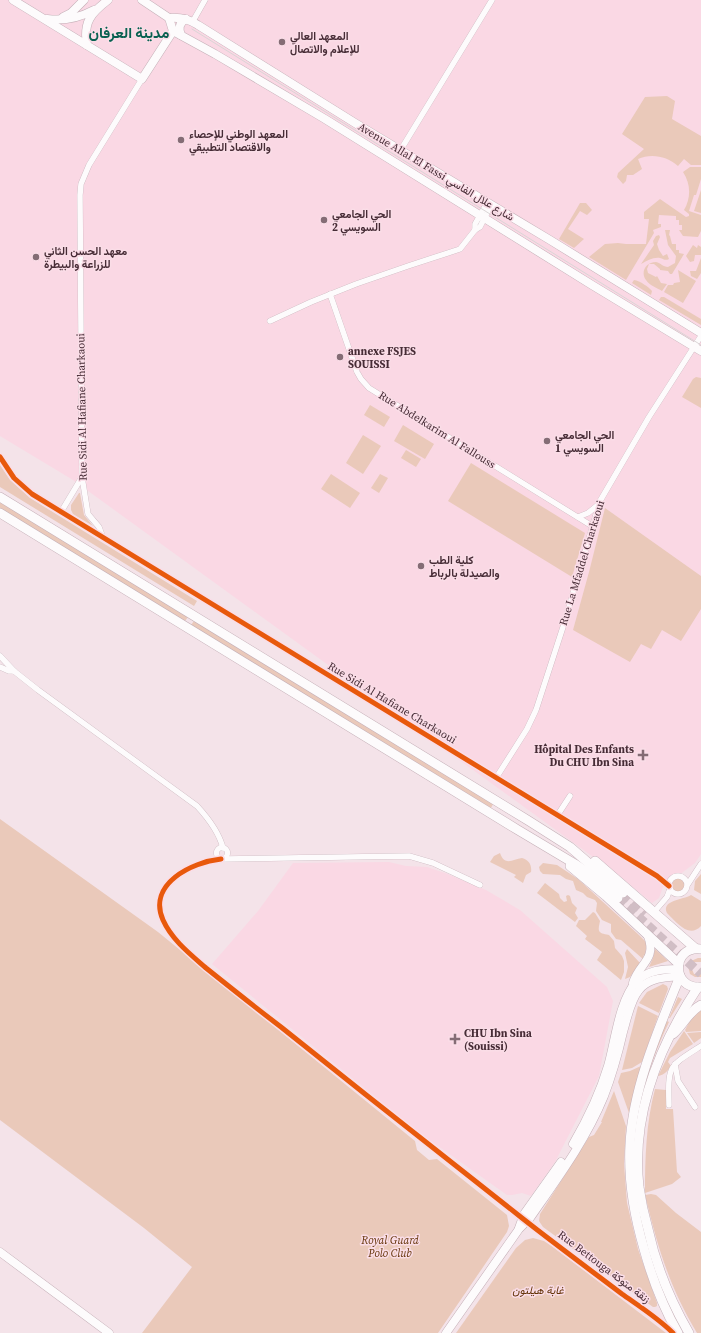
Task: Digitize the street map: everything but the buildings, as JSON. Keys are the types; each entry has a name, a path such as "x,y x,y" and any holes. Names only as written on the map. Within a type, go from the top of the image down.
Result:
{"main road":[{"path":"0,497 570,847 586,854 698,947"},
{"path":"0,514 575,864 621,895 570,847"},
{"path":"560,856 606,896 648,936 680,971 687,984 700,987 682,1012 668,1038 653,1074 642,1120 638,1153 639,1187 649,1236 657,1263 673,1303 689,1333"},
{"path":"678,1333 660,1295 641,1241 633,1203 629,1158 631,1128 641,1084 680,971 683,955 698,947"},
{"path":"668,1038 681,1027 693,1011 701,1006"}],"street":[{"path":"13,0 142,79 177,33 182,21 189,20 205,0"},
{"path":"58,20 71,13 84,0"},
{"path":"44,19 58,20 77,17 95,10 108,0"},
{"path":"142,0 168,18 177,33"},
{"path":"400,151 492,0"},
{"path":"87,44 86,37 88,23 95,10"},
{"name":"Avenue Allal El Fassi شارع علال الفاسي","path":"168,18 189,20 400,151 550,240 701,335"},
{"name":"Avenue Allal El Fassi شارع علال الفاسي","path":"177,33 319,115 697,349"},
{"name":"Rue Sidi Al Hafiane Charkaoui","path":"142,79 89,165 81,184 80,195 82,477 88,514 99,527 103,538 657,877 670,887"},
{"path":"270,322 330,294 460,249 475,230 475,224 489,204"},
{"name":"Rue Abdelkarim Al Fallouss","path":"330,294 357,372 361,379 370,388 592,526"},
{"name":"Rue La Mfaddel Charkaoui","path":"496,778 527,729 536,710 564,624 598,505 606,490 697,349 701,335"},
{"path":"0,456 20,483 32,494 103,538"},
{"path":"61,512 82,477"},
{"path":"578,517 588,513 598,505"},
{"path":"0,656 38,690 189,800 204,814 215,831 221,853 242,858"},
{"path":"0,667 9,671 14,670"},
{"path":"557,816 570,796"},
{"name":"Rue Bettouga زنقة متوكة","path":"480,885 427,861 409,856 242,858 221,853 208,861 186,869 172,879 164,891 160,904 161,915 168,929 176,940 190,954 525,1220 674,1333"},
{"path":"654,912 665,900 675,894 680,894 687,889 695,871 701,864"},
{"path":"657,877 672,878 695,871"},
{"path":"682,876 688,884"},
{"path":"665,900 672,878"},
{"path":"670,887 675,894"},
{"path":"446,1333 525,1220 572,1145 587,1118 608,1067 623,1006 636,975 649,956 651,945 648,936"},
{"path":"632,987 650,972 666,969 680,971"},
{"path":"525,1220 574,1152 594,1117 610,1080 626,1022 638,991 644,984 652,980 680,971"},
{"path":"669,1105 668,1086 670,1072 680,1058 701,1046"},
{"path":"675,1064 676,1073 680,1084 695,1107"},
{"path":"668,1086 680,1084"},
{"path":"0,1252 109,1333"}],"shaded area":[{"name":"مدينة العرفان","path":"0,0 701,0 701,854 695,863 663,887 659,898 652,903 622,878 73,480 0,436"},
{"name":"CHU Ibn Sina (Souissi)","path":"389,862 406,866 427,867 445,873 486,890 520,910 607,987 613,1001 599,1076 555,1162 531,1196 522,1193 507,1195 421,1134 212,964 258,911 293,863"}],"green space":[{"path":"667,96 675,101 672,119 701,136 701,165 691,165 684,159 678,166 659,156 643,157 638,159 642,169 633,175 627,175 626,181 623,184 617,177 618,173 644,149 622,134 645,97"},
{"path":"690,167 701,167 701,179 689,211 701,215 701,231 698,237 683,236 679,230 682,230 682,225 679,225 679,220 676,220 676,216 659,215 658,224 661,224 661,227 653,230 654,233 626,280 589,257 605,244 646,244 649,219 644,219 644,212 660,199 686,217 689,216 689,214 684,210 688,201 689,186 683,172"},
{"path":"701,190 701,213 694,211"},
{"path":"580,203 586,203 592,210 587,215 580,211 568,229 584,239 574,248 559,239"},
{"path":"665,230 670,230 669,235 672,244 676,244 676,250 679,250 679,253 684,254 672,274 668,271 660,270 654,264 649,264 656,262 668,267 675,263 676,256 668,245"},
{"path":"659,235 660,237 657,244 659,250 663,256 667,254 669,259 665,260 655,258 641,264 654,245 653,241 656,236"},
{"path":"693,245 697,248 698,245 701,247 701,255 695,255 694,261 690,262 686,256"},
{"path":"701,258 701,273 697,279 691,276 690,271 696,271"},
{"path":"649,264 647,269 648,273 656,277 657,276 661,283 667,284 662,291 646,280 644,277 645,268"},
{"path":"678,270 696,281 683,303 664,292 668,285 673,285 674,283 680,282"},
{"path":"634,280 649,288 652,291 651,295 632,283"},
{"path":"661,297 664,297 701,319 701,325 659,300"},
{"path":"696,377 701,378 701,408 682,397 693,379"},
{"path":"370,405 390,417 384,427 364,415"},
{"path":"403,425 434,444 425,459 394,441"},
{"path":"363,435 381,446 363,474 346,463"},
{"path":"406,450 421,459 416,467 401,458"},
{"path":"471,463 585,533 572,577 448,501"},
{"path":"0,465 10,480 30,498 197,601 194,606 0,487"},
{"path":"331,474 360,493 350,508 321,489"},
{"path":"380,474 388,478 379,493 371,488"},
{"path":"79,493 84,515 93,526 73,514 71,510 71,505"},
{"path":"0,502 188,617 185,621 0,508"},
{"path":"605,508 701,576 701,609 681,641 662,630 651,649 641,644 630,662 573,630"},
{"path":"194,621 493,804 491,808 191,625"},
{"name":"Royal Guard Polo Club","path":"0,819 158,932 415,1141 417,1150 429,1160 437,1159 507,1215 509,1226 507,1232 438,1333 142,1333 192,1267 144,1228 0,1120"},
{"path":"500,853 504,860 507,861 522,858 530,863 531,872 526,875 523,883 514,877 516,875 490,862 494,856"},
{"path":"543,863 557,865 578,879 639,935 647,943 643,959 621,940 616,939 611,932 611,924 602,920 596,911 597,903 595,900 576,890 573,881 560,875 543,874 539,867"},
{"path":"701,874 701,894 694,890 695,881"},
{"path":"679,878 684,880 686,885 684,890 679,892 674,890 672,885 674,880"},
{"path":"545,883 559,894 560,898 564,902 567,901 566,896 570,896 572,903 577,908 575,913 578,918 575,922 537,893"},
{"path":"691,895 701,901 701,926 692,931 683,928 667,913 666,909 667,905 670,903"},
{"path":"593,912 600,921 599,931 609,935 614,941 615,948 622,956 624,961 624,972 621,980 597,960 602,952 585,939 587,936 576,926 579,920 585,920"},
{"path":"627,949 640,963 630,977 625,979 628,967 625,953"},
{"path":"655,949 668,961 649,967 653,958"},
{"path":"701,958 701,962 694,962 691,967 694,974 701,974 701,977 695,977 690,974 688,966 691,961"},
{"path":"663,984 667,986 668,989 659,1013 639,1003 647,992"},
{"path":"678,997 682,999 669,1018"},
{"path":"638,1006 658,1016 642,1062 632,1068 622,1070"},
{"path":"701,1010 701,1031 686,1032 685,1030 692,1017"},
{"path":"667,1021 669,1022 652,1062 641,1101 636,1140 636,1178 640,1216 650,1254 664,1292 683,1330 682,1332 664,1299 647,1251 636,1204 632,1168 632,1149 637,1111 653,1056"},
{"path":"684,1031 693,1044 670,1058 668,1062 671,1066 670,1068 664,1074 658,1076 670,1052"},
{"path":"701,1032 701,1038 694,1043 687,1033"},
{"path":"641,1066 629,1113 618,1082 621,1073"},
{"path":"655,1089 666,1090 666,1109 673,1109 677,1172 681,1177 672,1184 645,1193 647,1141"},
{"path":"614,1091 626,1126 624,1164 627,1203 638,1249 657,1303 657,1306 655,1307 543,1227 539,1221 540,1214 589,1137 594,1135 602,1122"},
{"path":"645,1195 656,1195 676,1213 701,1232 701,1333 697,1333 687,1316 665,1266"},
{"name":"غابة هيلتون","path":"533,1238 544,1241 553,1247 666,1333 456,1333 516,1248 525,1240"}],"tunnel":[{"path":"623,893 645,914"},
{"path":"618,898 701,974"}],"tram line":[{"path":"192,29 701,345"}],"cycle path":[{"path":"0,457 14,478 32,494 657,876 669,886"},
{"path":"221,859 197,865 186,870 175,877 161,896 160,907 163,920 171,934 182,946 215,975 522,1218 622,1294 655,1317 673,1333"}],"place":[{"name":"المعهد العالي للإعلام والاتصال","path":"282,42"},
{"name":"المعهد الوطني للإحصاء والاقتصاد التطبيقي","path":"181,140"},
{"name":"الحي الجامعي السويسي 2","path":"324,220"},
{"name":"معهد الحسن الثاني للزراعة والبيطرة","path":"36,257"},
{"name":"annexe FSJES SOUISSI","path":"340,357"},
{"name":"الحي الجامعي السويسي 1","path":"547,441"},
{"name":"كلية الطب والصيدلة بالرباط","path":"421,566"},
{"name":"Hôpital Des Enfants Du CHU Ibn Sina","path":"643,755"},
{"name":"CHU Ibn Sina (Souissi)","path":"455,1039"}],"district":[{"name":"مدينة العرفان","path":"129,32"}]}
